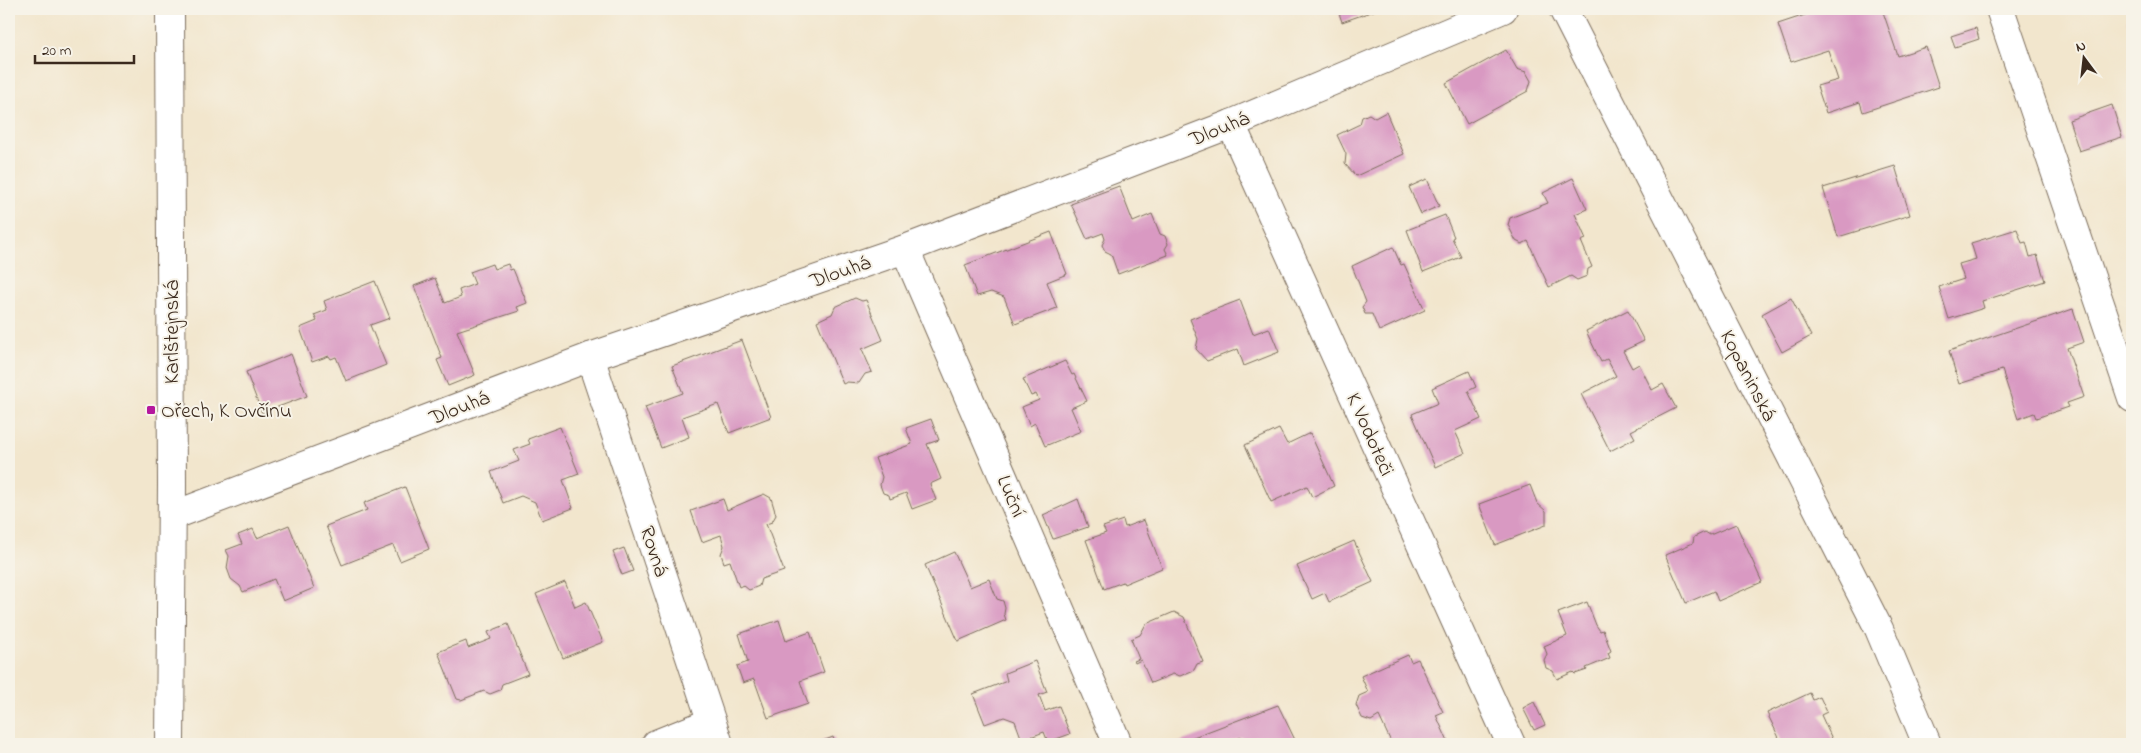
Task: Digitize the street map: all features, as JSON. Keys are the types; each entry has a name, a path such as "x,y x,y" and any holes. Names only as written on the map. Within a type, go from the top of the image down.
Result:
{"street":[{"name":"Karlštejnská","path":"170,9 172,516 170,744"},
{"name":"Dlouhá","path":"172,516 590,357 905,249 1231,124 1455,18 1502,9"},
{"name":"Kopaninská","path":"1563,9 1879,629 1927,744"},
{"path":"2000,9 2132,398"},
{"name":"K Vodoteči","path":"1231,124 1511,744"},
{"name":"Luční","path":"905,249 1118,744"},
{"name":"Rovná","path":"590,357 715,733"},
{"path":"656,744 715,733"}],"building":[{"path":"1331,9 1379,9 1342,22 1338,10 1332,12"},
{"path":"1823,9 1882,9 1898,56 1926,47 1939,87 1863,112 1860,102 1826,113 1817,86 1838,80 1828,50 1791,62 1778,24"},
{"path":"2132,11 2132,35 2127,21"},
{"path":"1976,28 1979,39 1955,47 1951,36"},
{"path":"1506,50 1517,69 1526,72 1531,81 1528,91 1467,124 1446,83"},
{"path":"2112,105 2122,137 2079,151 2069,120"},
{"path":"1386,112 1404,154 1356,176 1345,164 1346,154 1337,135 1360,124 1362,117 1369,114 1375,118"},
{"path":"1895,166 1910,215 1838,237 1823,188"},
{"path":"1573,178 1587,209 1575,214 1586,239 1581,241 1592,267 1588,269 1587,276 1577,280 1571,276 1549,287 1528,241 1522,244 1516,241 1508,225 1510,218 1548,203 1543,193"},
{"path":"1427,179 1439,206 1421,214 1409,187"},
{"path":"1119,186 1133,222 1152,214 1160,234 1165,236 1168,244 1165,249 1168,255 1118,274 1111,254 1105,251 1102,245 1105,239 1103,233 1087,239 1071,204"},
{"path":"1445,215 1454,237 1452,238 1461,257 1423,272 1407,230"},
{"path":"2017,229 2022,243 2026,242 2030,257 2037,255 2045,281 1982,301 1984,308 1949,319 1939,287 1964,279 1959,264 1976,259 1971,243"},
{"path":"1051,232 1067,274 1047,282 1057,308 1015,324 1004,297 991,292 977,296 965,265"},
{"path":"1393,247 1401,265 1404,264 1425,310 1379,331 1372,314 1365,314 1362,307 1366,302 1352,266"},
{"path":"492,264 494,269 508,264 510,270 513,269 527,303 517,307 519,311 457,331 475,375 448,386 437,360 442,358 414,286 435,278 445,303 461,297 459,290 475,284 470,272"},
{"path":"375,281 390,318 370,325 386,365 346,381 336,357 331,359 329,356 312,362 300,328 317,321 314,315 327,310 324,301"},
{"path":"855,298 862,301 866,300 883,340 862,349 872,372 865,374 859,383 847,382 843,384 817,321 832,314 835,307"},
{"path":"1791,298 1811,336 1782,352 1762,314"},
{"path":"1240,300 1253,334 1269,328 1279,352 1244,366 1238,349 1207,361 1196,349 1198,339 1190,319"},
{"path":"2073,309 2084,342 2067,348 2084,397 2067,403 2069,407 2036,418 2034,413 2018,419 2002,370 1959,384 1949,351"},
{"path":"1628,310 1644,341 1623,351 1632,368 1639,364 1652,390 1663,384 1676,408 1631,431 1635,438 1610,451 1581,394 1616,376 1607,359 1601,362 1586,331"},
{"path":"742,340 771,417 729,433 718,404 682,417 689,437 661,448 645,407 683,393 672,366"},
{"path":"291,354 307,396 262,413 246,372"},
{"path":"1065,361 1072,375 1074,374 1087,401 1071,408 1081,431 1045,446 1035,423 1030,426 1022,407 1039,400 1036,394 1031,396 1023,379"},
{"path":"1469,371 1476,387 1468,391 1481,419 1455,431 1465,453 1435,467 1412,414 1438,403 1432,388"},
{"path":"931,419 939,440 927,444 941,479 930,484 936,500 912,509 906,493 890,499 889,495 883,493 880,485 882,477 875,458 912,444 906,428"},
{"path":"560,427 579,474 563,480 573,508 542,520 535,502 521,496 503,503 491,472 519,461 514,450 530,444 528,439"},
{"path":"1279,429 1287,444 1310,433 1334,486 1312,497 1307,486 1271,502 1245,445"},
{"path":"1530,485 1537,503 1546,511 1546,525 1495,545 1479,504"},
{"path":"405,487 429,549 400,561 393,545 342,565 326,526 367,510 364,503"},
{"path":"764,494 771,498 776,515 772,522 766,524 784,571 761,579 759,586 749,590 743,585 739,587 730,561 724,563 721,554 724,546 721,535 702,542 691,511 723,499 727,510"},
{"path":"1078,499 1088,527 1053,539 1043,515"},
{"path":"1123,520 1125,527 1144,520 1162,568 1124,584 1123,582 1104,589 1086,540 1106,533 1103,527"},
{"path":"1736,524 1762,582 1718,601 1714,591 1686,603 1665,555 1693,543 1694,537 1705,532 1710,535"},
{"path":"289,525 314,588 283,601 274,579 243,592 240,586 231,579 227,568 229,556 226,550 242,544 238,535 253,529 257,538"},
{"path":"1354,541 1373,582 1329,602 1325,593 1312,599 1297,566"},
{"path":"624,548 633,571 622,575 613,552"},
{"path":"954,552 970,587 989,579 997,599 1003,601 1006,620 958,641 925,565"},
{"path":"565,582 575,607 586,602 603,642 563,658 536,594"},
{"path":"1587,602 1596,625 1600,631 1603,630 1611,651 1608,653 1610,658 1586,668 1587,670 1575,674 1573,672 1557,679 1553,671 1546,668 1544,660 1547,654 1544,646 1567,636 1558,613"},
{"path":"1174,612 1184,617 1203,662 1197,664 1194,670 1180,676 1173,674 1151,683 1141,660 1135,663 1134,661 1139,659 1131,639 1140,635 1146,624"},
{"path":"779,620 786,641 810,632 824,672 800,681 808,704 768,718 754,679 743,683 737,666 748,662 739,634"},
{"path":"508,624 528,674 502,684 500,690 490,694 484,691 461,700 457,699 438,652 466,641 468,648 491,639 488,632"},
{"path":"1408,655 1411,662 1418,659 1443,712 1436,715 1449,744 1392,744 1379,716 1371,721 1362,718 1356,705 1359,696 1368,692 1361,676"},
{"path":"1035,661 1047,692 1039,695 1045,711 1059,706 1070,734 1048,742 1044,732 1022,740 1015,721 1004,717 985,724 973,694 1007,681 1005,673"},
{"path":"1810,693 1813,700 1820,697 1827,712 1821,715 1833,741 1825,744 1782,744 1767,713"},
{"path":"1534,702 1545,725 1534,730 1523,708"},
{"path":"1278,705 1297,744 1245,744 1242,737 1224,744 1175,744"},
{"path":"833,737 836,744 815,744"}],"place":[{"name":"Ořech, K Ovčínu","path":"151,410"}]}
